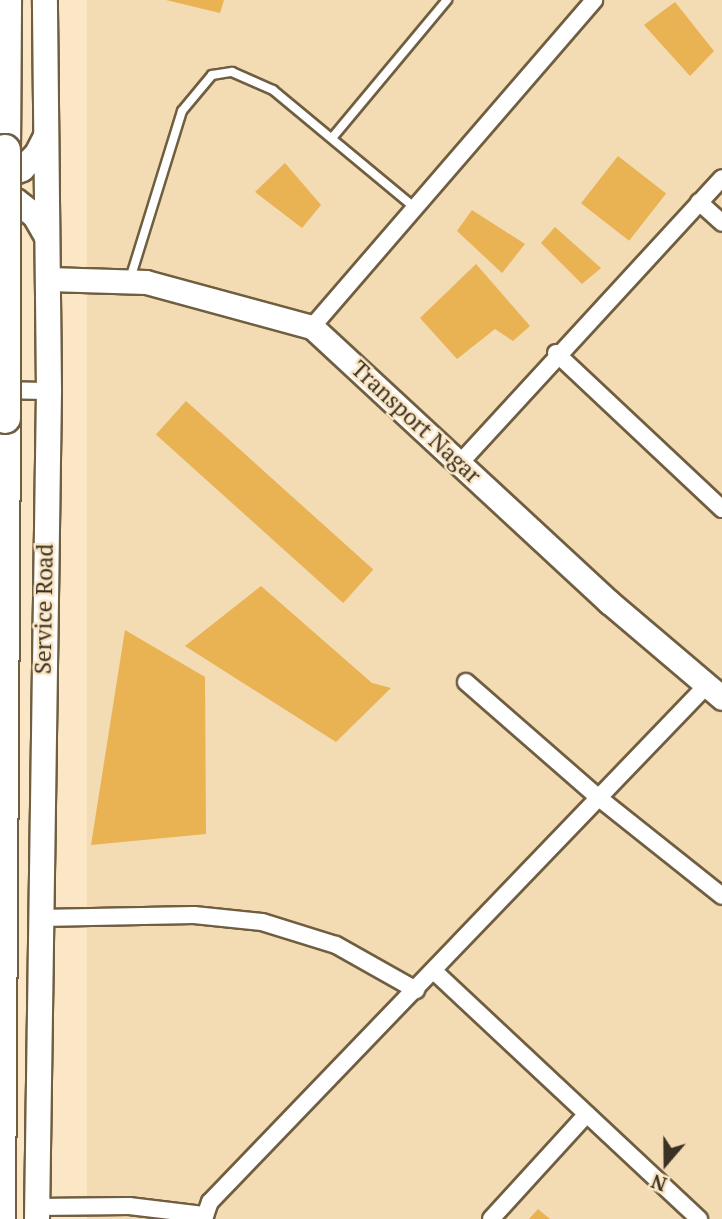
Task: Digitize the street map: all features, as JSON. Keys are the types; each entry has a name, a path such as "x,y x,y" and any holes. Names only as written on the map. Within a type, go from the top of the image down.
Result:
{"highway":[{"path":"0,1219 3,164 6,0"}],"main road":[{"name":"Service Road","path":"37,1213 49,391 45,0"},
{"path":"3,164 22,169 37,154 46,135"},
{"path":"0,197 16,201 35,216 47,237"}],"street":[{"path":"312,327 594,0"},
{"path":"460,463 556,353 722,178"},
{"path":"699,202 722,222"},
{"name":"Transport Nagar","path":"48,279 130,281 312,327 609,602 715,691"},
{"path":"556,353 722,509"},
{"path":"3,404 49,391"},
{"path":"466,682 599,798 722,895"},
{"path":"37,1213 129,1206 204,1217 210,1202 599,798 715,691"},
{"path":"40,918 194,915 261,922 336,945 416,990"},
{"path":"434,971 699,1219"},
{"path":"491,1219 587,1114"}],"lane":[{"path":"332,138 447,0"},
{"path":"130,281 182,111 212,75 232,72 273,90 415,208"}],"shaded area":[{"path":"87,0 722,0 722,1219 87,1219"}],"building":[{"path":"166,0 224,0 220,13"},
{"path":"675,2 714,51 690,76 644,25"},
{"path":"618,156 666,194 629,241 581,203"},
{"path":"285,163 321,205 302,228 255,192"},
{"path":"472,210 525,244 502,273 457,231"},
{"path":"555,227 601,268 582,284 541,243"},
{"path":"476,264 530,326 513,341 495,329 457,359 420,318"},
{"path":"186,401 373,570 343,603 156,434"},
{"path":"261,586 372,683 391,688 336,742 185,646"},
{"path":"125,630 205,677 206,834 91,845"},
{"path":"538,1209 550,1219 529,1219"}]}
